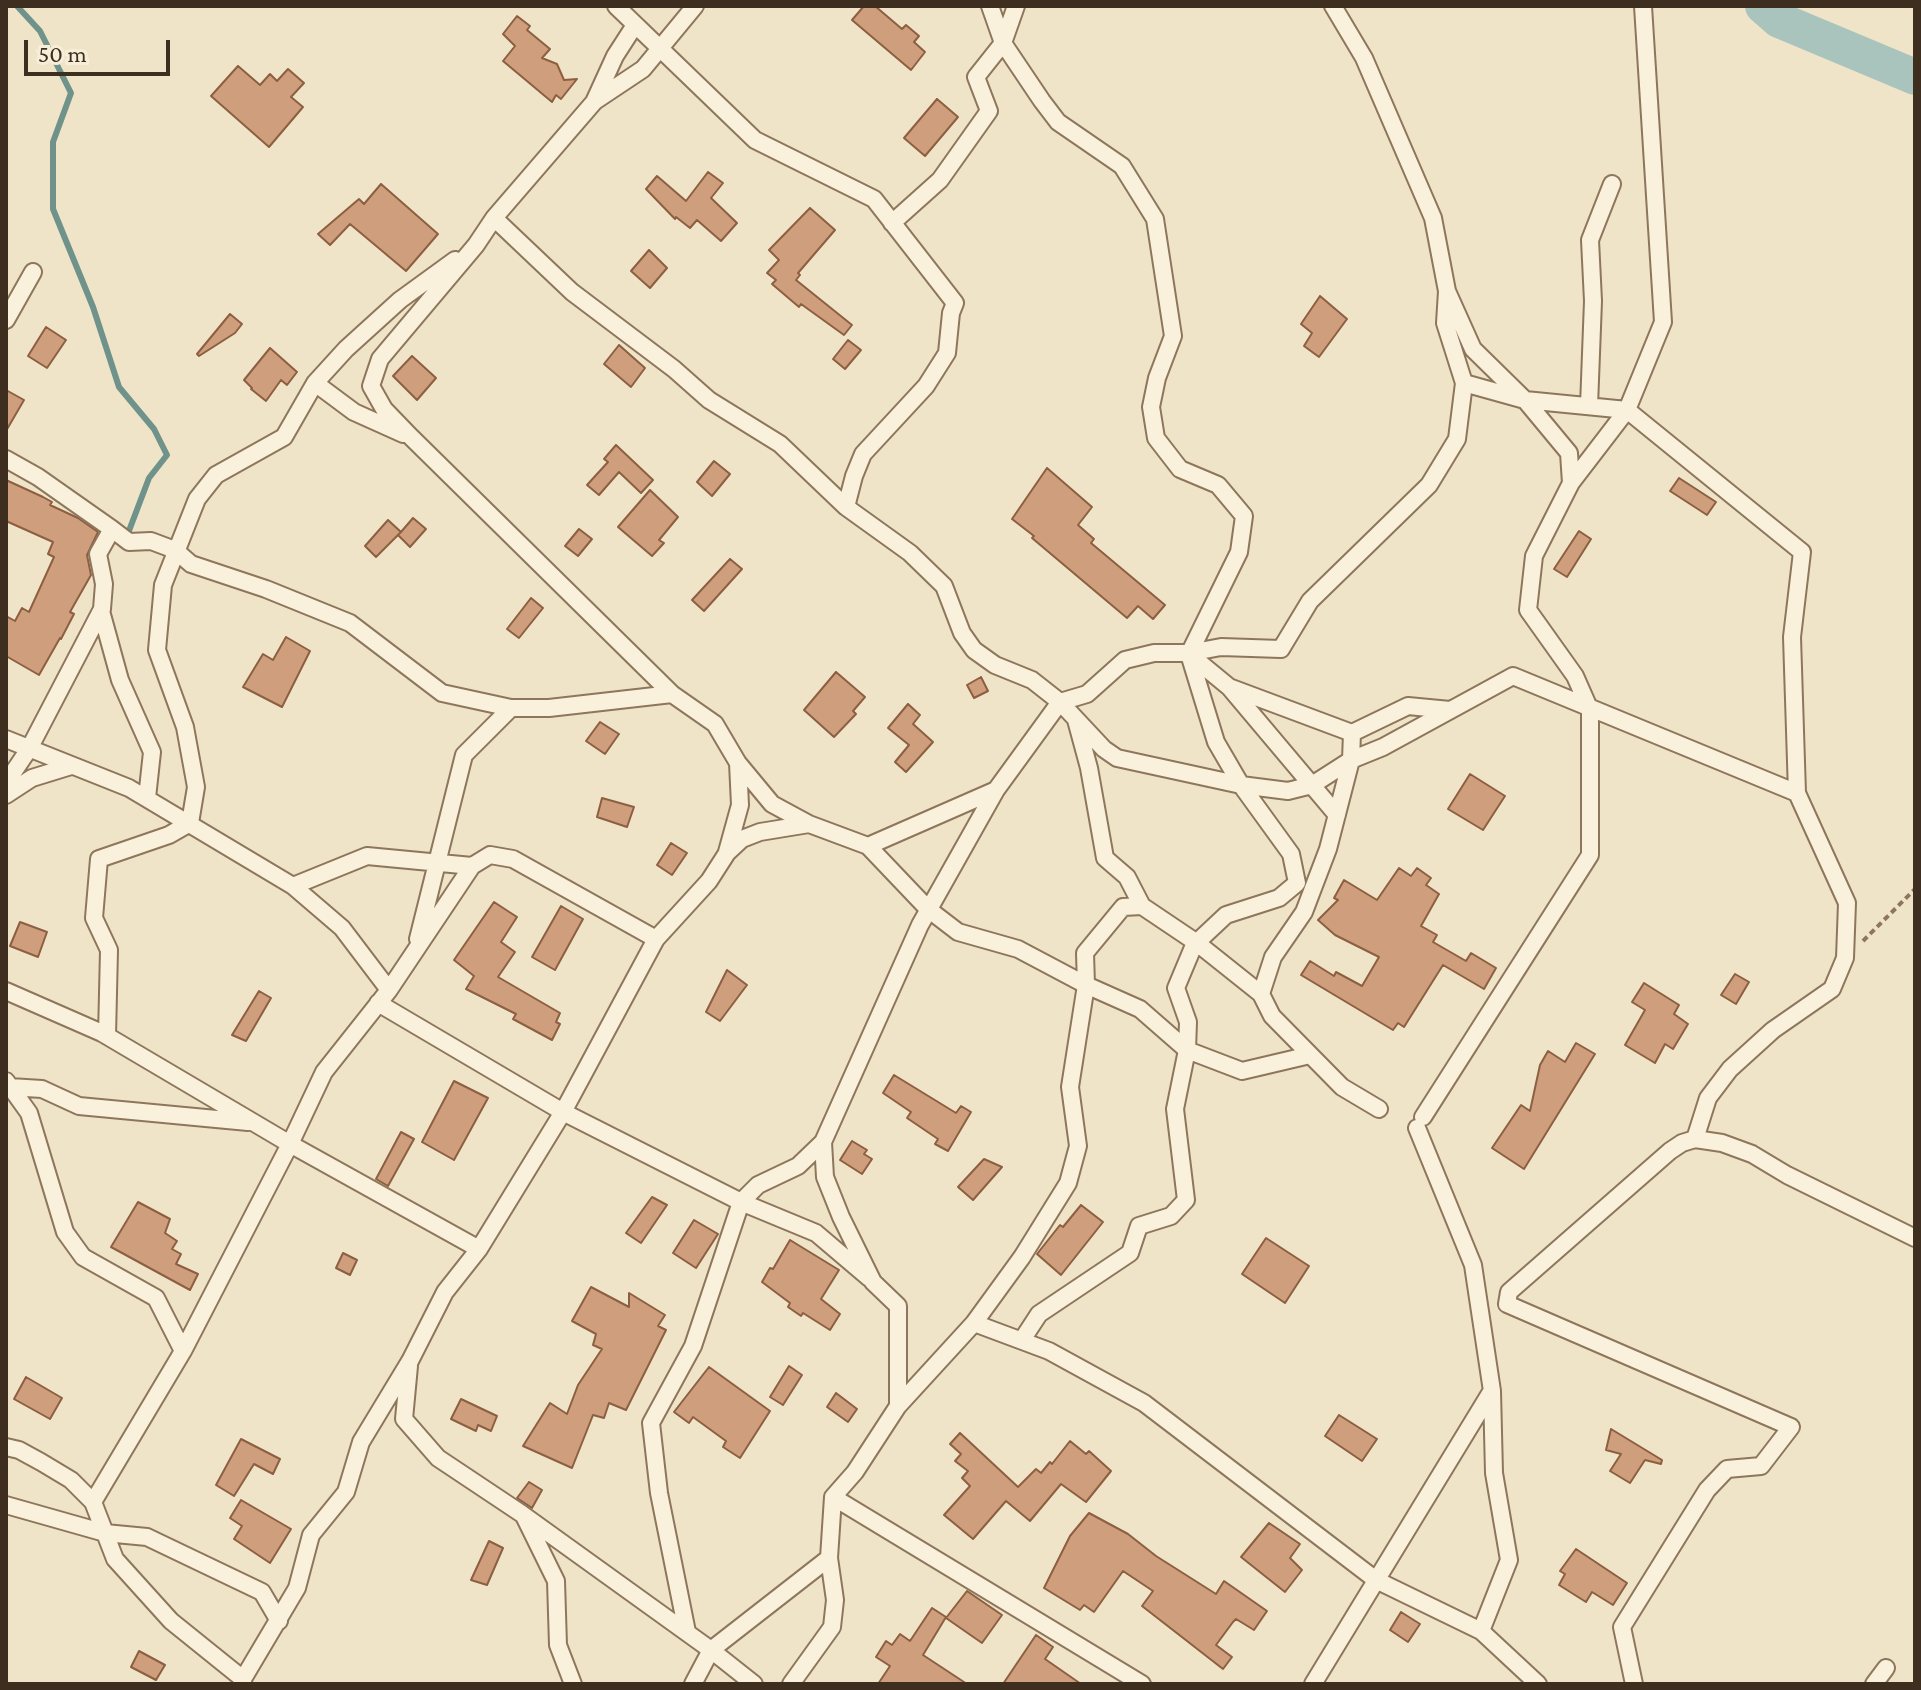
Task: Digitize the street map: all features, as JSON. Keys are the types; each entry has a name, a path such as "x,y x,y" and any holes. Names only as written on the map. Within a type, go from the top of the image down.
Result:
{"street":[{"path":"616,6 755,140 874,199 955,303 947,353 926,386 863,454 846,507"},
{"path":"695,6 643,69 594,102 494,218 476,245 380,359 371,386 384,409 672,694 715,724 738,763 772,804 809,824 868,846 928,909 958,932 1018,949 1140,1009 1187,1050 1242,1071 1310,1055"},
{"path":"990,6 1003,43 1058,122 1122,166 1155,219 1173,336 1157,378 1151,407 1156,438 1180,469 1218,485 1244,516 1239,552 1189,653 1216,742 1241,785 1291,854 1297,883 1279,898 1226,915 1197,943 1176,988 1188,1022 1187,1050 1175,1109 1186,1200 1171,1216 1139,1226 1130,1253 1039,1314 1022,1340"},
{"path":"892,223 940,180 989,111 976,77 1003,43 1016,6"},
{"path":"1333,6 1364,58 1433,218 1447,291 1473,349 1525,400 1569,453 1571,483"},
{"path":"1481,1631 1509,1560 1494,1473 1492,1391 1473,1265 1420,1123 1590,855 1590,710 1575,676 1528,610 1534,556 1571,483 1627,410 1663,322 1643,6"},
{"path":"594,102 615,56 635,25"},
{"path":"1589,406 1593,301 1590,240 1612,184"},
{"path":"494,218 572,292 674,369 709,400 780,444 846,507 910,553 944,586 962,633 974,650 995,665 1032,680 1060,702 1104,749 1117,758 1241,785 1288,791 1312,785 1351,760 1383,747 1513,676 1797,793"},
{"path":"190,823 196,787 185,727 157,650 163,585 197,499 216,475 284,437 315,383 346,349 400,300 476,245"},
{"path":"6,320 33,272"},
{"path":"687,1632 659,1493 651,1423 693,1346 741,1202 758,1185 798,1166 823,1142 928,909 996,790 1060,702 1087,694 1125,660 1154,653 1189,653 1221,647 1281,649 1310,601 1429,485 1457,439 1464,383 1445,323 1447,291"},
{"path":"315,383 354,412 411,437"},
{"path":"1464,383 1525,400 1627,410 1802,552 1792,637 1797,793 1847,903 1845,958 1832,989 1773,1030 1730,1069 1708,1098 1695,1139"},
{"path":"6,459 38,477 129,542 151,541 175,550 191,564 266,589 350,623 442,693 511,708 549,708 672,694"},
{"path":"6,783 29,749 101,611 104,584 98,554 112,529"},
{"path":"101,611 120,680 152,752 147,798"},
{"path":"1189,653 1229,687 1337,815"},
{"path":"1229,687 1352,733 1408,706 1451,710"},
{"path":"414,952 464,755 511,708"},
{"path":"1076,719 1089,768 1105,858 1127,877 1142,906 1197,943 1261,994 1272,1016 1342,1087 1379,1109"},
{"path":"1261,994 1273,957 1304,912 1328,849 1351,760 1352,733"},
{"path":"6,739 129,788 293,886 342,928 384,997 563,1112 741,1202 816,1233 898,1306 898,1406"},
{"path":"727,853 740,805 738,763"},
{"path":"6,795 32,778 71,766"},
{"path":"868,846 996,790"},
{"path":"107,1036 109,950 94,918 99,859 169,835 190,823"},
{"path":"6,1447 19,1450 71,1480 93,1502 115,1559 171,1621 243,1682 297,1588 311,1535 346,1492 361,1442 410,1361 445,1292 479,1249 563,1112 656,939 742,839 760,832 809,824"},
{"path":"93,1502 183,1351 324,1072 384,997 472,866 490,855 513,859 656,939"},
{"path":"293,886 367,856 472,866"},
{"path":"791,1684 832,1627 835,1600 829,1558 833,1497 855,1472 898,1406 974,1323 1022,1257 1068,1183 1078,1146 1070,1087 1086,985 1085,953 1123,907 1142,906"},
{"path":"6,991 107,1036 290,1144 479,1249"},
{"path":"8,1084 42,1089 79,1106 254,1123"},
{"path":"8,1084 29,1113 65,1232 83,1257 156,1298 183,1351"},
{"path":"1634,1684 1622,1627 1707,1490 1727,1469 1761,1466 1791,1427 1507,1304 1509,1292 1670,1151 1695,1139 1722,1143 1752,1154 1787,1175 1915,1238"},
{"path":"823,1142 825,1177 873,1282"},
{"path":"974,1323 1049,1351 1144,1403 1376,1580 1481,1631 1538,1684"},
{"path":"410,1361 404,1419 438,1458 687,1632 754,1684"},
{"path":"1313,1684 1492,1391"},
{"path":"833,1497 1142,1684"},
{"path":"6,1505 105,1533 147,1537 262,1592 279,1621"},
{"path":"522,1514 556,1581 558,1645 573,1684"},
{"path":"693,1684 711,1650 829,1558"},
{"path":"1874,1684 1886,1668"}],"path":[{"path":"1845,958 1915,889"}],"building":[{"path":"864,6 875,6 902,29 906,25 919,36 914,42 925,52 911,70 852,20"},
{"path":"517,16 530,26 527,30 550,49 542,58 557,64 564,80 577,79 561,99 556,95 552,102 503,61 515,46 503,34"},
{"path":"238,66 260,85 270,74 277,81 288,69 304,83 291,97 303,107 269,147 211,96"},
{"path":"937,99 958,117 925,156 904,138"},
{"path":"708,172 723,183 711,198 737,223 721,241 697,220 690,228 675,219 646,189 657,176 686,201"},
{"path":"381,184 438,234 406,271 350,224 330,245 318,234 359,199 364,204"},
{"path":"810,208 835,230 798,273 800,275 796,280 852,325 844,335 801,304 799,307 772,284 776,280 767,273 779,260 769,250"},
{"path":"649,250 667,268 650,288 631,271"},
{"path":"1320,296 1347,319 1319,357 1304,346 1312,333 1301,324"},
{"path":"230,314 242,324 235,333 199,356 197,354"},
{"path":"46,327 66,340 47,368 28,356"},
{"path":"848,340 861,350 845,369 833,359"},
{"path":"619,345 645,368 631,387 604,364"},
{"path":"270,348 297,372 287,385 281,380 266,401 244,380"},
{"path":"412,356 436,378 417,400 393,376"},
{"path":"6,390 24,400 6,431"},
{"path":"616,445 653,480 641,493 619,472 599,495 587,485 608,462 604,459"},
{"path":"714,461 730,474 712,496 697,482"},
{"path":"1047,468 1092,507 1078,525 1094,539 1091,543 1165,605 1153,619 1138,606 1127,618 1012,519"},
{"path":"1679,478 1716,502 1707,515 1670,491"},
{"path":"6,480 52,502 50,505 98,532 87,555 91,575 70,612 74,614 61,639 39,675 6,656 6,616 15,621 22,608 29,612 54,557 48,554 53,542 6,521"},
{"path":"650,490 678,517 659,540 664,543 652,556 618,527"},
{"path":"413,518 426,529 410,547 398,535 376,557 365,546 388,520 401,532"},
{"path":"579,529 592,539 578,556 565,546"},
{"path":"1579,531 1591,539 1567,577 1554,569"},
{"path":"730,559 742,569 704,611 692,600"},
{"path":"531,598 543,608 519,638 507,629"},
{"path":"286,637 310,651 282,707 243,687 263,654 273,660"},
{"path":"836,672 865,697 853,711 856,714 834,737 804,710"},
{"path":"981,677 988,691 974,698 967,685"},
{"path":"908,704 920,715 913,724 933,742 906,772 895,762 909,745 888,728"},
{"path":"600,722 619,734 605,754 586,741"},
{"path":"1470,774 1505,796 1483,830 1448,809"},
{"path":"602,798 634,807 627,827 597,817"},
{"path":"671,843 687,853 672,875 657,865"},
{"path":"1399,868 1411,876 1417,868 1431,878 1426,885 1439,894 1421,926 1437,935 1433,942 1466,961 1471,953 1496,968 1484,989 1443,965 1404,1027 1398,1023 1393,1030 1301,975 1310,961 1334,976 1336,972 1362,986 1379,957 1335,935 1318,920 1338,900 1334,898 1344,880 1377,900"},
{"path":"494,902 517,917 501,942 515,952 498,977 560,1013 556,1022 560,1024 552,1040 513,1019 516,1014 466,989 474,976 454,960"},
{"path":"561,906 583,919 555,970 532,957"},
{"path":"20,922 47,932 38,957 10,946"},
{"path":"727,970 747,985 720,1021 706,1012"},
{"path":"1735,974 1749,982 1736,1004 1721,995"},
{"path":"1644,983 1679,1005 1674,1014 1688,1024 1673,1049 1665,1044 1655,1063 1625,1045 1645,1010 1632,1002"},
{"path":"259,991 271,998 246,1041 232,1035"},
{"path":"1576,1043 1595,1054 1524,1169 1492,1148 1521,1105 1530,1111 1540,1065 1548,1051 1565,1062"},
{"path":"894,1075 956,1113 961,1106 971,1112 948,1151 935,1144 938,1139 907,1118 911,1112 883,1093"},
{"path":"454,1081 488,1098 454,1160 422,1142"},
{"path":"401,1132 414,1139 388,1186 376,1179"},
{"path":"852,1141 867,1150 864,1154 872,1159 862,1174 840,1160"},
{"path":"984,1159 1002,1167 973,1200 958,1187"},
{"path":"652,1197 667,1205 641,1243 626,1233"},
{"path":"138,1202 170,1219 165,1233 177,1241 172,1249 181,1254 176,1264 198,1274 190,1290 111,1247"},
{"path":"1081,1205 1103,1222 1061,1275 1037,1254"},
{"path":"694,1220 718,1234 696,1268 673,1253"},
{"path":"1266,1238 1309,1266 1285,1303 1242,1274"},
{"path":"790,1240 839,1270 821,1299 840,1314 830,1330 788,1307 790,1303 762,1282"},
{"path":"343,1253 357,1260 350,1275 336,1268"},
{"path":"591,1287 629,1307 629,1293 665,1315 658,1326 666,1330 626,1410 609,1403 604,1418 593,1415 572,1468 523,1446 550,1403 567,1414 578,1385 602,1349 593,1345 596,1334 572,1321"},
{"path":"789,1366 802,1375 783,1405 770,1397"},
{"path":"709,1367 770,1411 740,1458 723,1447 726,1441 693,1417 689,1423 674,1412"},
{"path":"26,1377 62,1398 50,1419 14,1399"},
{"path":"836,1393 857,1409 848,1422 827,1407"},
{"path":"461,1399 497,1416 491,1431 478,1425 476,1431 451,1419"},
{"path":"1339,1415 1377,1439 1362,1461 1325,1436"},
{"path":"1611,1429 1662,1460 1661,1464 1645,1460 1630,1483 1610,1471 1621,1454 1606,1450"},
{"path":"960,1433 1018,1487 1036,1469 1041,1473 1050,1462 1052,1464 1070,1441 1086,1454 1089,1451 1111,1471 1086,1502 1061,1484 1030,1521 1006,1501 973,1539 944,1515 970,1486 962,1478 968,1471 955,1461 961,1454 950,1444"},
{"path":"241,1439 280,1459 273,1474 254,1464 234,1496 216,1485"},
{"path":"529,1482 542,1490 532,1508 517,1498"},
{"path":"241,1500 291,1529 270,1563 234,1539 242,1526 230,1518"},
{"path":"1089,1513 1128,1534 1156,1556 1216,1594 1224,1581 1267,1611 1254,1630 1236,1619 1233,1622 1216,1645 1232,1657 1223,1669 1142,1606 1153,1591 1123,1571 1094,1612 1084,1605 1080,1610 1044,1588 1070,1536"},
{"path":"1269,1523 1300,1544 1290,1558 1302,1570 1285,1592 1241,1557"},
{"path":"489,1541 503,1548 487,1585 471,1580"},
{"path":"1576,1549 1627,1583 1613,1605 1592,1592 1586,1602 1559,1585 1565,1574 1560,1571"},
{"path":"967,1591 1002,1615 982,1643 946,1618"},
{"path":"932,1608 946,1617 923,1655 967,1684 878,1684 890,1666 876,1657 886,1641 892,1645 900,1634 910,1641"},
{"path":"1401,1612 1420,1624 1408,1642 1390,1630"},
{"path":"1036,1635 1053,1647 1045,1659 1081,1684 1003,1684"},
{"path":"139,1651 165,1665 156,1680 131,1667"}],"waterway":[{"path":"17,6 40,31 71,93 53,142 53,209 93,307 119,387 154,429 167,455 149,478 127,536"},
{"path":"1763,6 1779,20 1915,77"}]}
